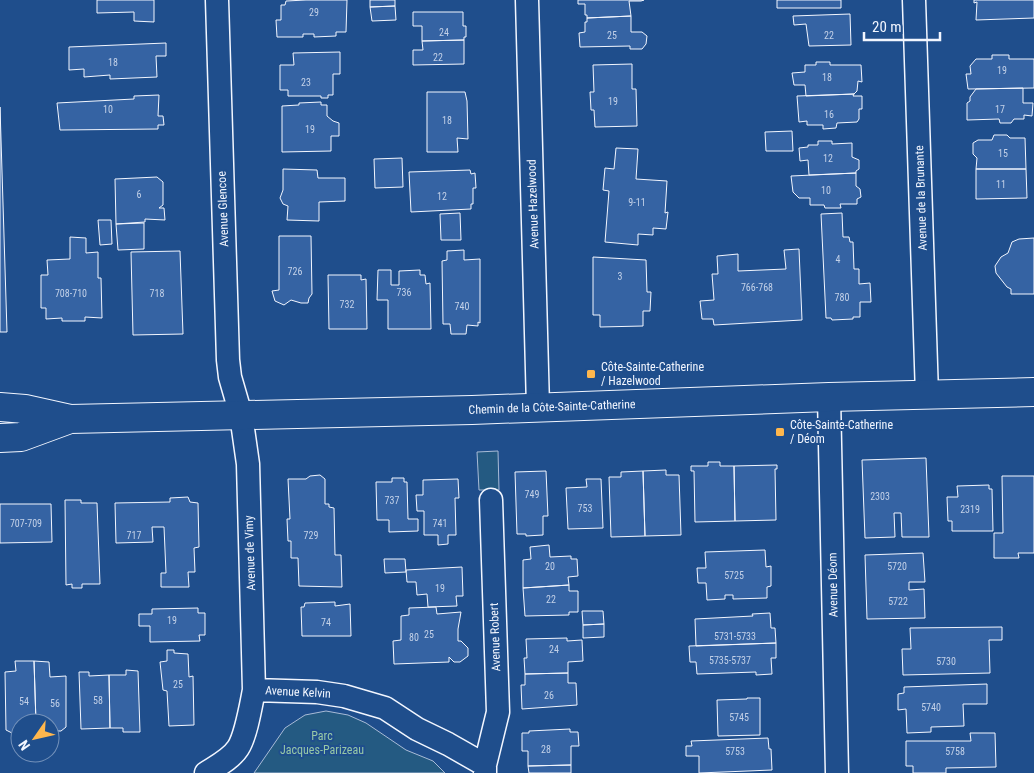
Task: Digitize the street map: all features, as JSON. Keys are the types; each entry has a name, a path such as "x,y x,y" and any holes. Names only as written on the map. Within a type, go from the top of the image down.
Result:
{"main road":[{"name":"Chemin de la Côte-Sainte-Catherine","path":"0,407 25,409 70,420 1034,392"},
{"name":"Chemin de la Côte-Sainte-Catherine","path":"0,438 21,437 70,420"}],"street":[{"name":"Avenue Glencoe","path":"217,0 228,360 230,377 241,416"},
{"name":"Avenue Hazelwood","path":"527,0 538,407"},
{"name":"Avenue de la Brunante","path":"914,0 927,395"},
{"name":"Avenue Déom","path":"829,397 837,773"},
{"name":"Avenue de Vimy","path":"241,416 248,464 254,690"},
{"name":"Avenue Robert","path":"485,769 498,712 491,500"},
{"name":"Avenue Kelvin","path":"206,773 223,763 238,748 248,720 254,690 326,693 386,708 417,729 448,744 485,769"}],"green space":[{"path":"498,451 499,490 479,490 477,452"},
{"name":"Parc Jacques-Parizeau","path":"326,711 348,715 366,723 406,750 433,761 445,773 254,773 285,728 305,715"}],"building":[{"path":"97,0 154,0 154,22 134,21 134,12 97,13"},
{"path":"347,0 346,32 336,32 336,36 314,37 314,34 303,34 303,37 277,37 276,20 281,20 281,5 285,5 286,1"},
{"path":"370,0 395,0 395,6 370,7"},
{"path":"578,0 644,0 629,1 631,16 587,18 587,15 585,15 585,4 578,4"},
{"path":"777,0 841,0 841,8 777,8"},
{"path":"974,0 1034,0 1034,18 976,20 977,2 974,3"},
{"path":"395,6 396,20 372,21 370,7"},
{"path":"413,12 463,12 463,26 466,26 466,37 464,37 464,40 422,41 422,26 413,26"},
{"path":"850,14 851,45 809,46 806,24 794,25 793,16"},
{"path":"631,16 631,32 642,32 647,36 646,44 642,49 630,49 630,46 580,47 579,33 585,32 587,18"},
{"path":"464,40 464,64 413,65 413,50 423,50 422,41"},
{"path":"166,43 166,56 156,56 157,77 110,79 110,75 84,77 84,69 69,70 69,47"},
{"path":"340,52 340,74 333,74 333,95 328,95 328,98 321,98 321,96 288,96 288,90 280,90 280,65 294,65 293,53"},
{"path":"992,55 1009,55 1009,59 1034,59 1034,88 968,89 966,74 971,74 970,66 976,59 992,59"},
{"path":"816,62 830,62 830,65 861,65 862,82 858,81 857,91 854,94 806,96 805,85 794,85 792,73 805,72 805,65 816,65"},
{"path":"632,64 632,89 636,89 637,126 595,127 594,110 591,110 590,92 594,92 593,65"},
{"path":"1023,88 1023,103 1033,103 1032,116 1024,115 1024,119 1014,119 1011,123 1000,123 999,119 967,120 967,103 976,89"},
{"path":"427,92 465,92 468,139 457,138 458,152 427,152"},
{"path":"854,94 853,96 862,96 862,109 859,109 859,119 857,122 837,123 836,128 823,129 823,125 807,125 807,121 799,122 797,96"},
{"path":"159,95 158,116 163,116 164,125 158,125 158,129 60,130 57,103 134,99 134,96"},
{"path":"321,102 321,105 327,105 327,116 339,123 339,136 331,136 331,151 282,152 282,106"},
{"path":"0,107 7,332 0,332"},
{"path":"792,131 793,151 766,151 765,132"},
{"path":"994,135 1025,138 1026,169 976,169 977,158 973,154 973,143 978,140 992,140"},
{"path":"818,141 832,141 832,144 852,143 852,157 859,160 859,169 856,173 809,175 808,160 800,161 799,148 808,147 808,145 818,145"},
{"path":"616,148 638,149 636,179 667,181 665,213 668,212 666,229 653,228 653,235 638,234 638,245 605,242 609,191 603,190 605,168 614,169"},
{"path":"402,158 403,187 375,188 374,159"},
{"path":"283,169 317,170 318,178 345,178 345,201 319,202 319,221 287,220 288,206 283,204 280,198 283,190"},
{"path":"976,169 1026,169 1027,198 976,199"},
{"path":"470,170 471,174 475,173 476,188 473,188 473,204 471,204 471,209 411,212 409,172"},
{"path":"856,173 856,186 860,189 861,197 857,199 857,204 840,204 841,208 825,208 824,205 810,205 810,198 799,198 793,192 791,176"},
{"path":"157,177 163,182 163,205 159,208 164,208 165,220 145,219 145,222 116,224 115,179"},
{"path":"460,213 461,240 441,240 440,214"},
{"path":"842,213 843,237 849,237 850,242 853,242 854,269 859,269 859,284 870,283 871,302 860,302 860,317 832,320 831,318 826,318 821,214"},
{"path":"98,220 111,220 112,244 100,245"},
{"path":"144,223 144,249 118,250 116,224"},
{"path":"279,236 311,236 312,294 308,303 291,300 284,305 275,301 272,291 279,290"},
{"path":"70,237 86,238 86,253 98,252 98,278 101,278 102,318 85,317 85,321 62,321 62,318 46,319 46,308 41,308 41,275 48,275 47,260 70,259"},
{"path":"1034,238 1034,294 1011,294 1011,289 1007,287 996,273 995,266 1001,257 1008,253 1012,242 1019,239"},
{"path":"799,249 802,320 714,325 713,319 702,319 700,301 714,300 712,274 718,274 717,256 738,254 738,271 786,269 784,250"},
{"path":"464,250 464,260 480,259 480,323 478,322 478,326 467,325 466,334 451,334 450,324 443,324 442,261 447,260 447,251"},
{"path":"180,251 183,334 133,335 131,252"},
{"path":"593,257 646,260 647,292 651,292 650,311 643,311 643,326 600,327 600,315 593,315"},
{"path":"378,270 391,270 391,285 399,285 399,271 420,270 420,275 425,275 426,284 430,283 431,329 388,329 388,300 377,300"},
{"path":"328,275 361,275 361,280 366,279 367,329 329,329"},
{"path":"926,458 929,537 902,537 901,513 894,513 895,537 865,538 862,460"},
{"path":"708,462 720,462 720,466 734,466 735,521 695,522 694,471 691,471 691,466 708,466"},
{"path":"777,465 777,469 775,469 776,520 735,521 734,466"},
{"path":"666,470 666,475 679,475 681,535 645,536 643,471"},
{"path":"546,471 548,516 543,516 543,535 526,536 526,534 517,534 515,472"},
{"path":"643,471 645,536 611,537 609,477 621,477 621,472"},
{"path":"320,475 325,479 325,504 329,504 329,507 334,508 335,555 341,555 342,587 299,586 298,558 291,558 291,541 288,541 287,519 290,519 288,479 306,479 310,476"},
{"path":"1002,476 1034,476 1034,553 1018,553 1019,558 994,558 994,533 1003,533"},
{"path":"392,478 404,478 404,482 407,482 408,519 418,519 418,531 389,532 389,520 377,520 376,482 392,482"},
{"path":"458,479 459,498 455,498 456,535 448,535 448,544 438,545 438,535 424,535 424,511 417,511 416,495 423,495 423,480"},
{"path":"586,479 601,479 603,528 568,529 566,488 587,487"},
{"path":"989,485 989,489 992,489 993,531 952,531 952,521 948,521 947,497 958,497 957,486"},
{"path":"188,497 190,502 198,503 199,547 194,548 195,572 188,572 189,587 161,587 161,573 166,573 164,527 152,527 153,542 116,543 115,503 170,502 170,498"},
{"path":"65,500 97,503 100,584 82,584 82,588 72,588 72,584 66,585"},
{"path":"0,504 51,504 52,542 0,543"},
{"path":"549,545 550,557 571,556 571,559 577,559 578,576 568,577 569,585 523,588 523,560 531,559 530,547"},
{"path":"765,550 766,567 771,566 771,586 767,587 767,598 733,599 733,595 725,595 725,599 707,600 706,583 698,583 697,568 706,568 705,552"},
{"path":"923,553 925,582 909,582 909,590 924,589 925,618 867,619 865,555"},
{"path":"384,559 405,559 406,572 385,573"},
{"path":"462,567 463,596 456,596 457,606 428,607 427,594 417,595 416,582 407,582 406,570"},
{"path":"569,585 569,591 578,591 578,612 569,612 569,615 525,616 523,588"},
{"path":"335,602 335,606 350,604 351,636 302,636 301,607 304,607 305,603"},
{"path":"436,607 437,614 461,612 458,641 461,641 468,648 468,656 460,662 454,662 449,657 449,662 394,664 393,641 401,640 401,616 409,615 409,608"},
{"path":"198,608 198,613 205,613 205,635 199,635 200,641 150,642 150,626 139,626 139,614 152,614 152,609"},
{"path":"582,611 603,611 604,624 583,625"},
{"path":"770,613 771,628 775,628 776,643 696,646 695,619 753,616 752,614"},
{"path":"604,624 604,637 583,638 583,625"},
{"path":"1002,627 1002,640 989,640 990,673 903,675 902,649 911,649 910,628"},
{"path":"567,638 567,641 582,640 583,661 568,662 568,673 525,674 524,658 527,658 526,639"},
{"path":"776,643 776,658 771,658 772,674 756,675 756,672 697,674 696,662 690,662 689,646"},
{"path":"167,650 174,650 174,653 188,654 189,677 193,676 194,725 169,726 167,691 163,690 160,662 167,661"},
{"path":"15,661 34,661 36,713 10,713 10,732 6,730 5,672 16,671"},
{"path":"34,661 49,662 50,677 66,676 66,727 60,731 60,713 36,713"},
{"path":"126,670 138,671 140,732 123,732 123,728 110,728 109,675 126,675"},
{"path":"79,672 89,672 89,676 109,675 110,728 81,729"},
{"path":"568,673 568,683 576,683 577,705 522,709 521,685 525,685 525,674"},
{"path":"987,684 987,704 963,704 964,726 931,727 931,732 907,733 906,709 898,710 898,694 904,693 904,687"},
{"path":"760,698 760,735 718,736 717,700"},
{"path":"570,729 570,732 578,732 579,746 571,746 571,765 528,766 528,751 522,751 522,733"},
{"path":"970,733 995,733 996,767 946,768 946,773 913,773 913,766 906,766 906,741 971,741"},
{"path":"768,738 769,749 771,749 772,770 699,773 699,756 686,756 686,746 692,746 691,741"},
{"path":"571,765 571,773 529,773 528,766"}],"place":[{"name":"Côte-Sainte-Catherine / Hazelwood","path":"591,374"},
{"name":"Côte-Sainte-Catherine / Déom","path":"780,432"}]}
